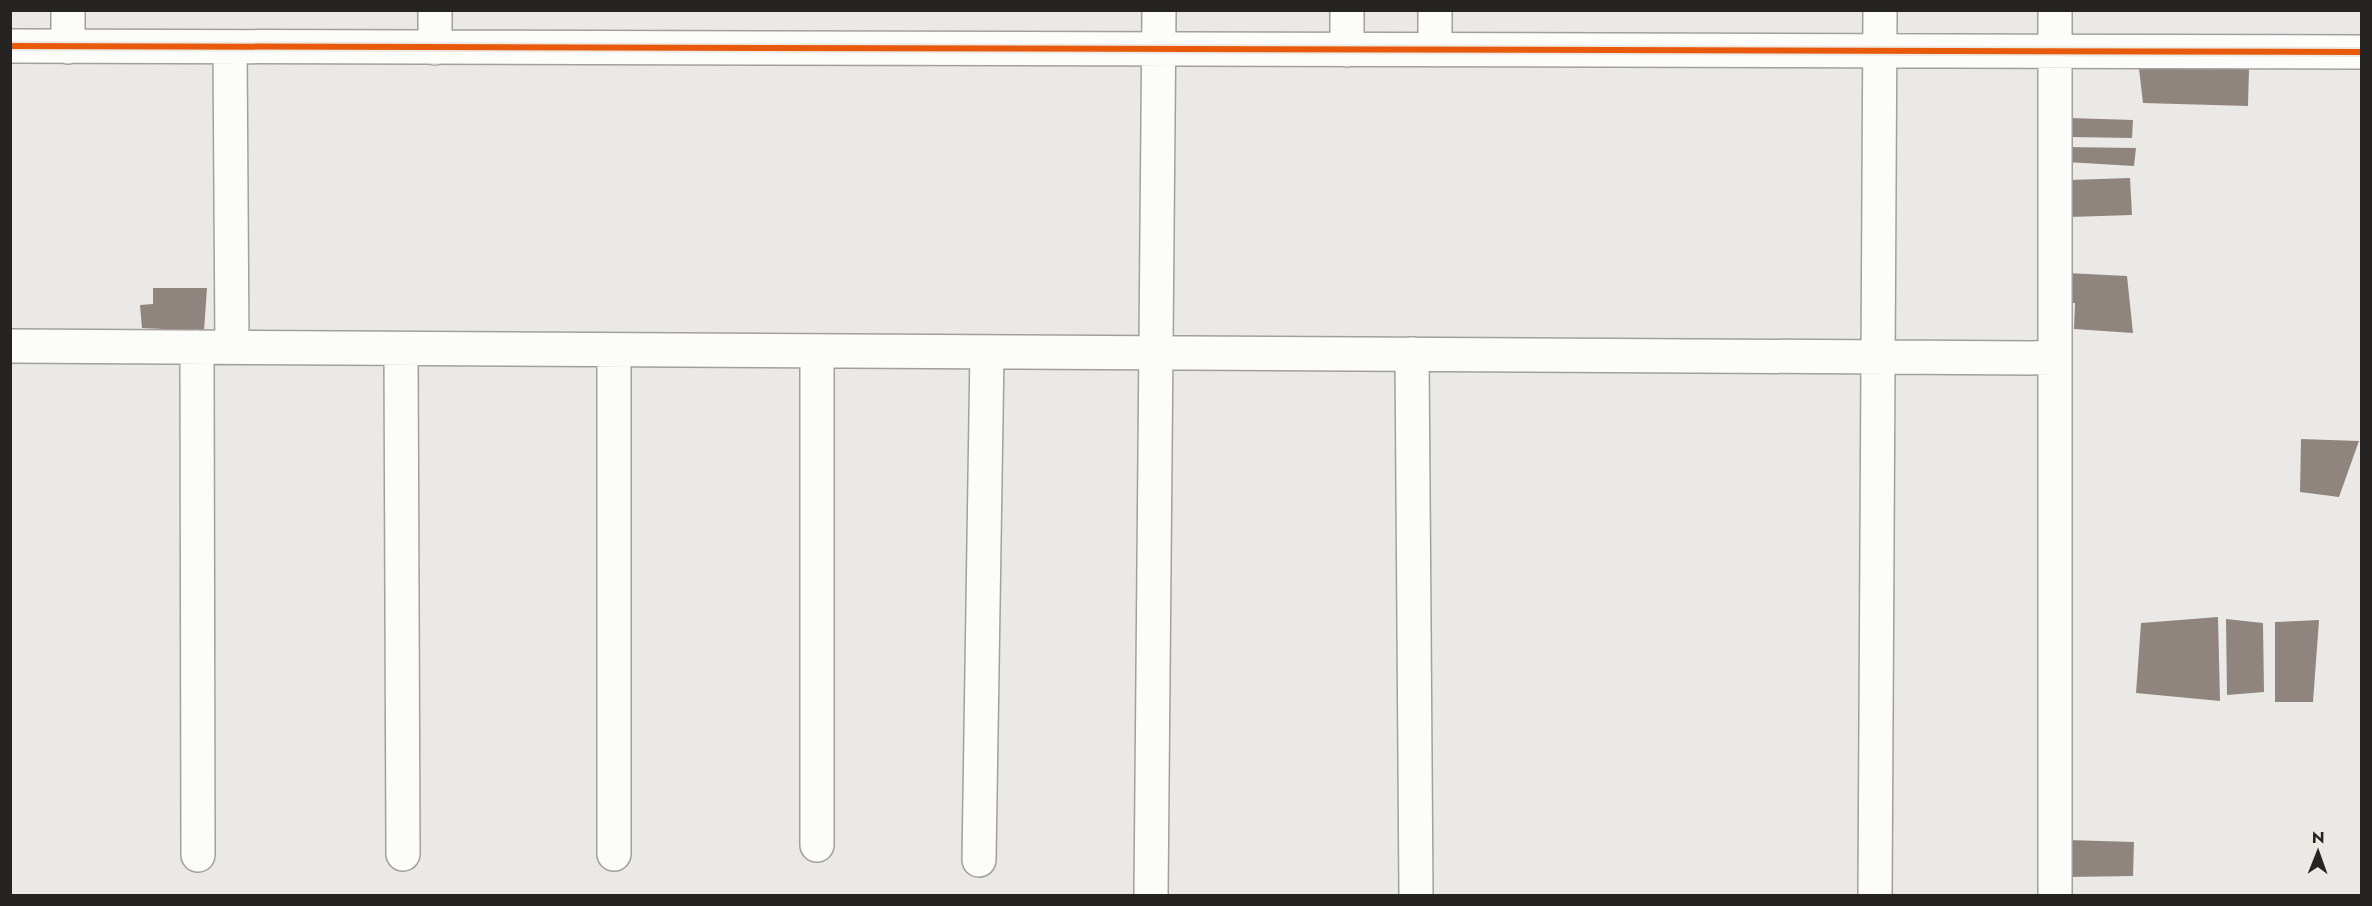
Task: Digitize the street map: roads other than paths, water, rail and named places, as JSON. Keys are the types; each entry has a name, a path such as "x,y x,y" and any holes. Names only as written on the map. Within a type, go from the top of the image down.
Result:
{"street":[{"path":"68,10 68,47"},
{"path":"435,10 435,48"},
{"path":"1151,896 1159,10"},
{"path":"1347,10 1347,50"},
{"path":"1435,10 1435,50"},
{"path":"1875,896 1880,10"},
{"path":"2055,10 2055,896"},
{"path":"10,46 2361,52"},
{"path":"230,47 232,347"},
{"path":"10,346 2055,358"},
{"path":"197,347 198,855"},
{"path":"401,348 403,854"},
{"path":"614,350 614,854"},
{"path":"817,351 817,845"},
{"path":"979,860 987,352"},
{"path":"1412,354 1416,896"}]}
